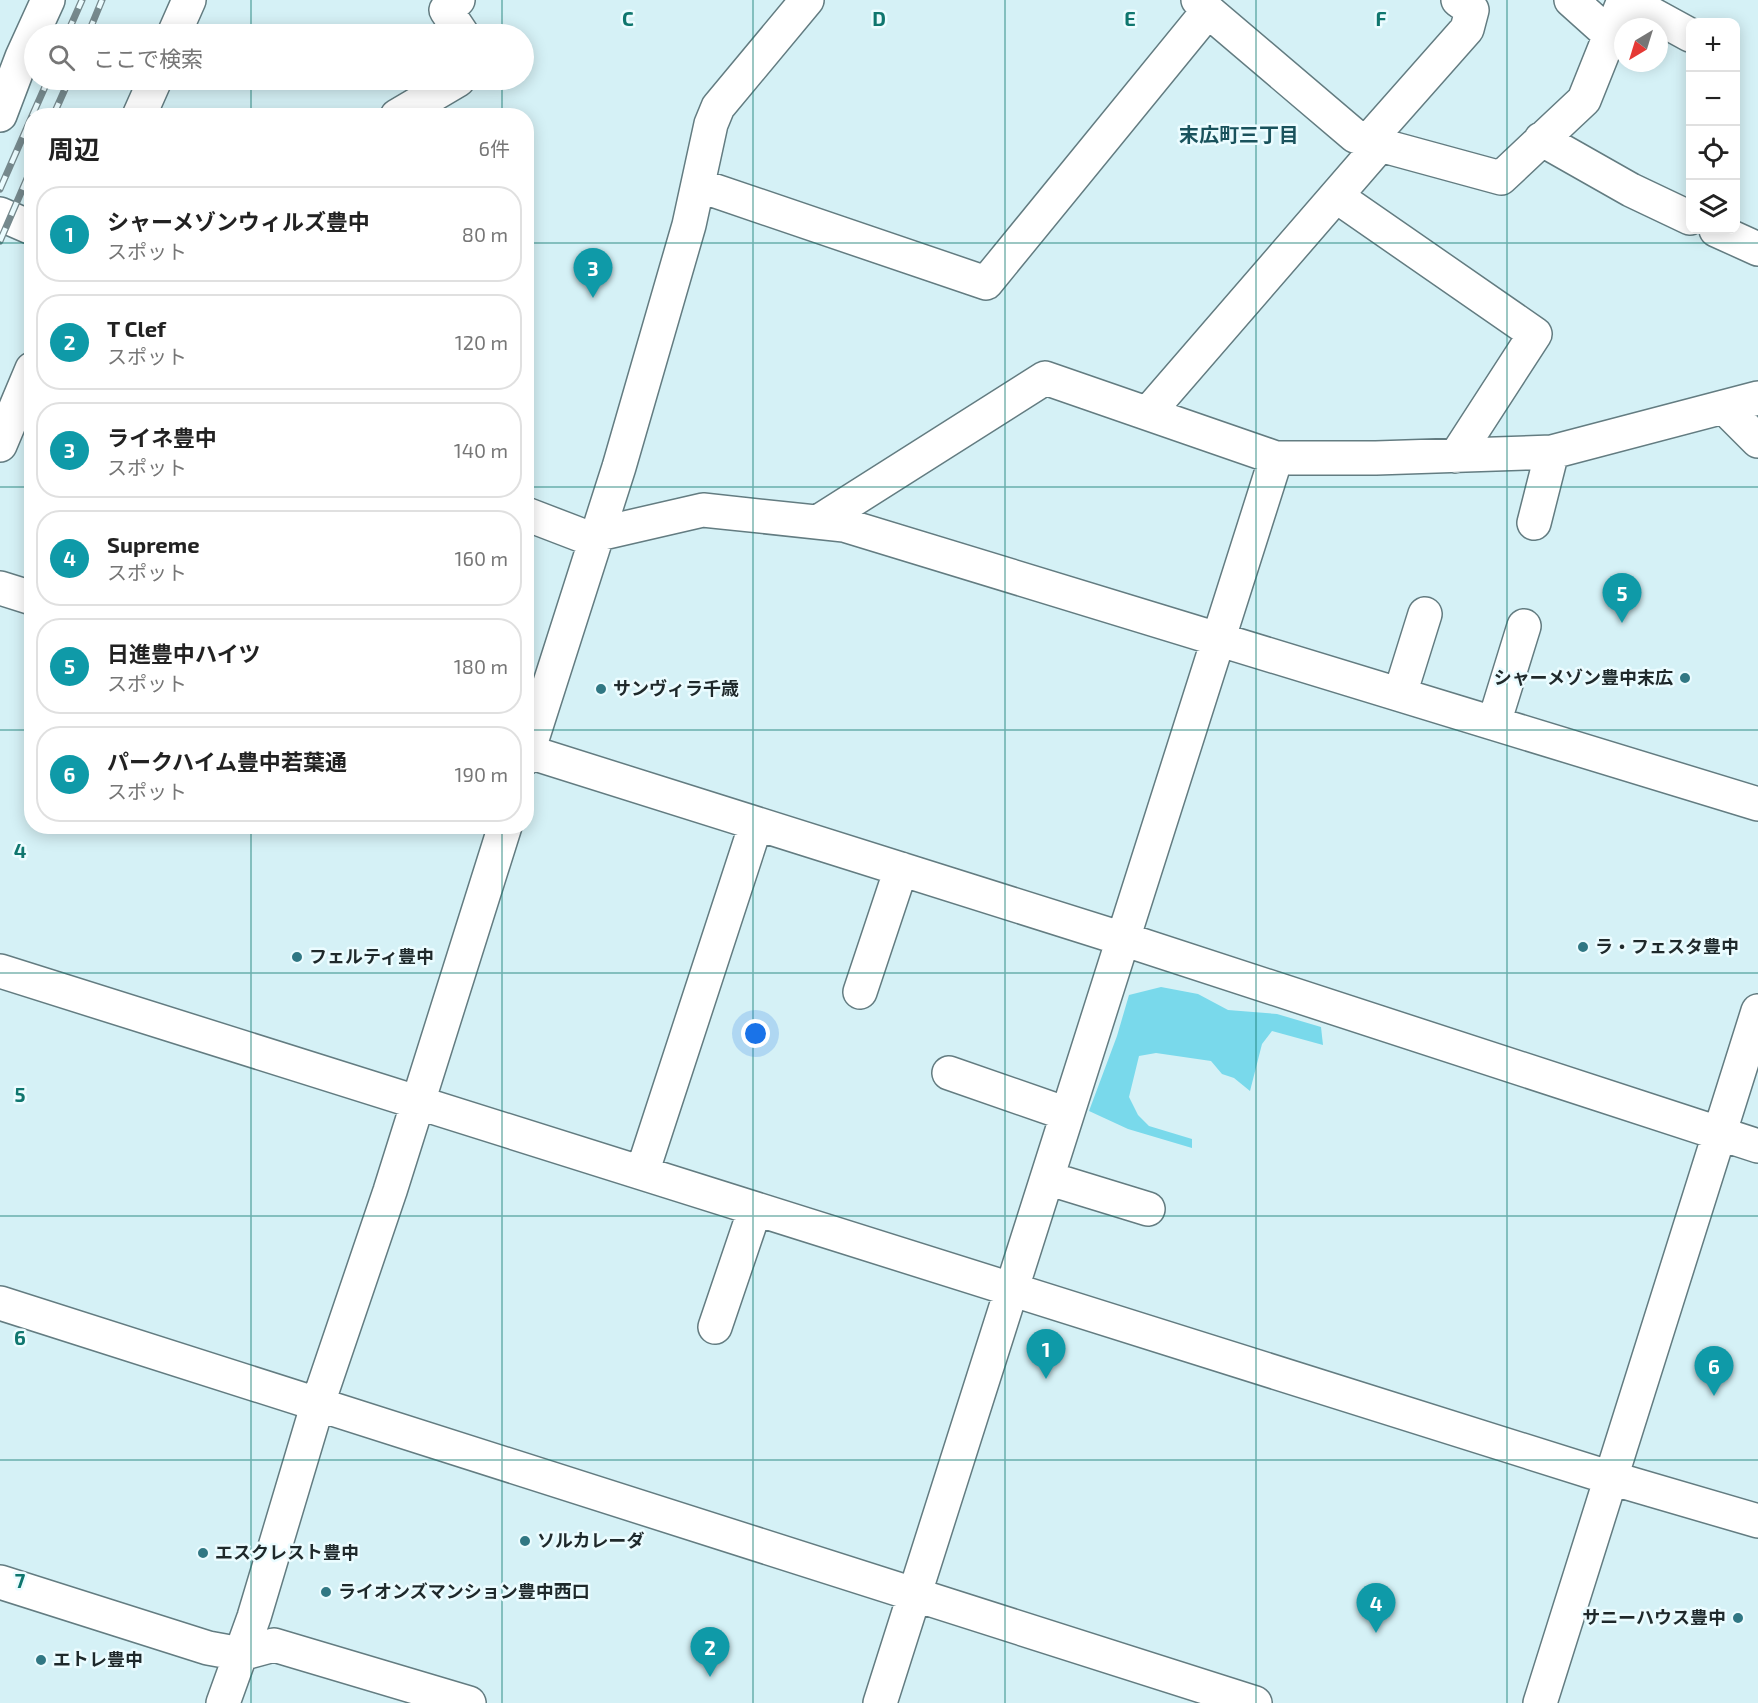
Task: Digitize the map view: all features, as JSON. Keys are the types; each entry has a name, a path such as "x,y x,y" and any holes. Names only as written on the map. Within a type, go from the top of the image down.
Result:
{"street":[{"path":"32,24 48,0"},
{"path":"178,24 189,0"},
{"path":"455,24 446,10 458,0"},
{"path":"534,732 597,534 689,225 711,124 718,107 807,0"},
{"path":"1148,413 1336,196 1374,143 1467,29 1472,10 1458,0"},
{"path":"1571,0 1610,35"},
{"path":"698,185 986,283 1203,6 1355,136 1501,178 1584,100 1625,0 1686,33"},
{"path":"0,115 11,54 24,35"},
{"path":"143,108 151,90"},
{"path":"411,108 441,90"},
{"path":"1541,140 1631,190 1686,216"},
{"path":"1336,196 1535,334 1456,456"},
{"path":"0,214 24,224"},
{"path":"1725,234 1758,249"},
{"path":"818,522 1045,378 1276,458 1376,458 1552,452 1758,398"},
{"path":"0,444 24,388"},
{"path":"1725,408 1758,441"},
{"path":"1534,523 1552,452"},
{"path":"880,1703 1276,458"},
{"path":"534,517 586,537 703,510 844,525 1758,804"},
{"path":"0,588 24,596"},
{"path":"1400,694 1425,614"},
{"path":"1494,723 1524,626"},
{"path":"534,756 1123,939 1758,1146"},
{"path":"642,1173 756,824"},
{"path":"224,1703 254,1617 318,1404 418,1103 502,834"},
{"path":"860,992 901,869"},
{"path":"0,971 1611,1478 1758,1521"},
{"path":"1540,1703 1758,1011"},
{"path":"949,1073 1067,1114"},
{"path":"1047,1178 1148,1209"},
{"path":"715,1328 755,1209"},
{"path":"0,1303 1255,1703"},
{"path":"0,1582 208,1648 241,1654 274,1646 470,1703"}],"shaded area":[{"path":"1161,987 1198,994 1228,1010 1277,1014 1321,1027 1323,1045 1272,1031 1262,1044 1250,1091 1234,1078 1222,1074 1211,1061 1156,1053 1139,1056 1129,1097 1138,1115 1149,1126 1192,1139 1192,1148 1128,1129 1089,1111 1117,1036 1129,995"}],"railway":[{"path":"71,24 82,0"},
{"path":"92,24 102,0"},
{"path":"36,108 44,90"},
{"path":"57,108 65,90"},
{"path":"0,189 24,134"},
{"path":"0,241 24,186"}],"place":[{"name":"ライネ豊中","path":"593,298"},
{"name":"日進豊中ハイツ","path":"1622,623"},
{"name":"シャーメゾン豊中末広","path":"1685,678"},
{"name":"サンヴィラ千歳","path":"601,689"},
{"name":"ラ・フェスタ豊中","path":"1583,947"},
{"name":"フェルティ豊中","path":"297,957"},
{"name":"シャーメゾンウィルズ豊中","path":"1046,1379"},
{"name":"パークハイム豊中若葉通","path":"1714,1396"},
{"name":"ソルカレーダ","path":"525,1541"},
{"name":"エスクレスト豊中","path":"203,1553"},
{"name":"ライオンズマンション豊中西口","path":"326,1592"},
{"name":"サニーハウス豊中","path":"1738,1618"},
{"name":"Supreme","path":"1376,1633"},
{"name":"エトレ豊中","path":"41,1660"},
{"name":"T Clef","path":"710,1677"}],"district":[{"name":"末広町三丁目","path":"1239,135"}]}
